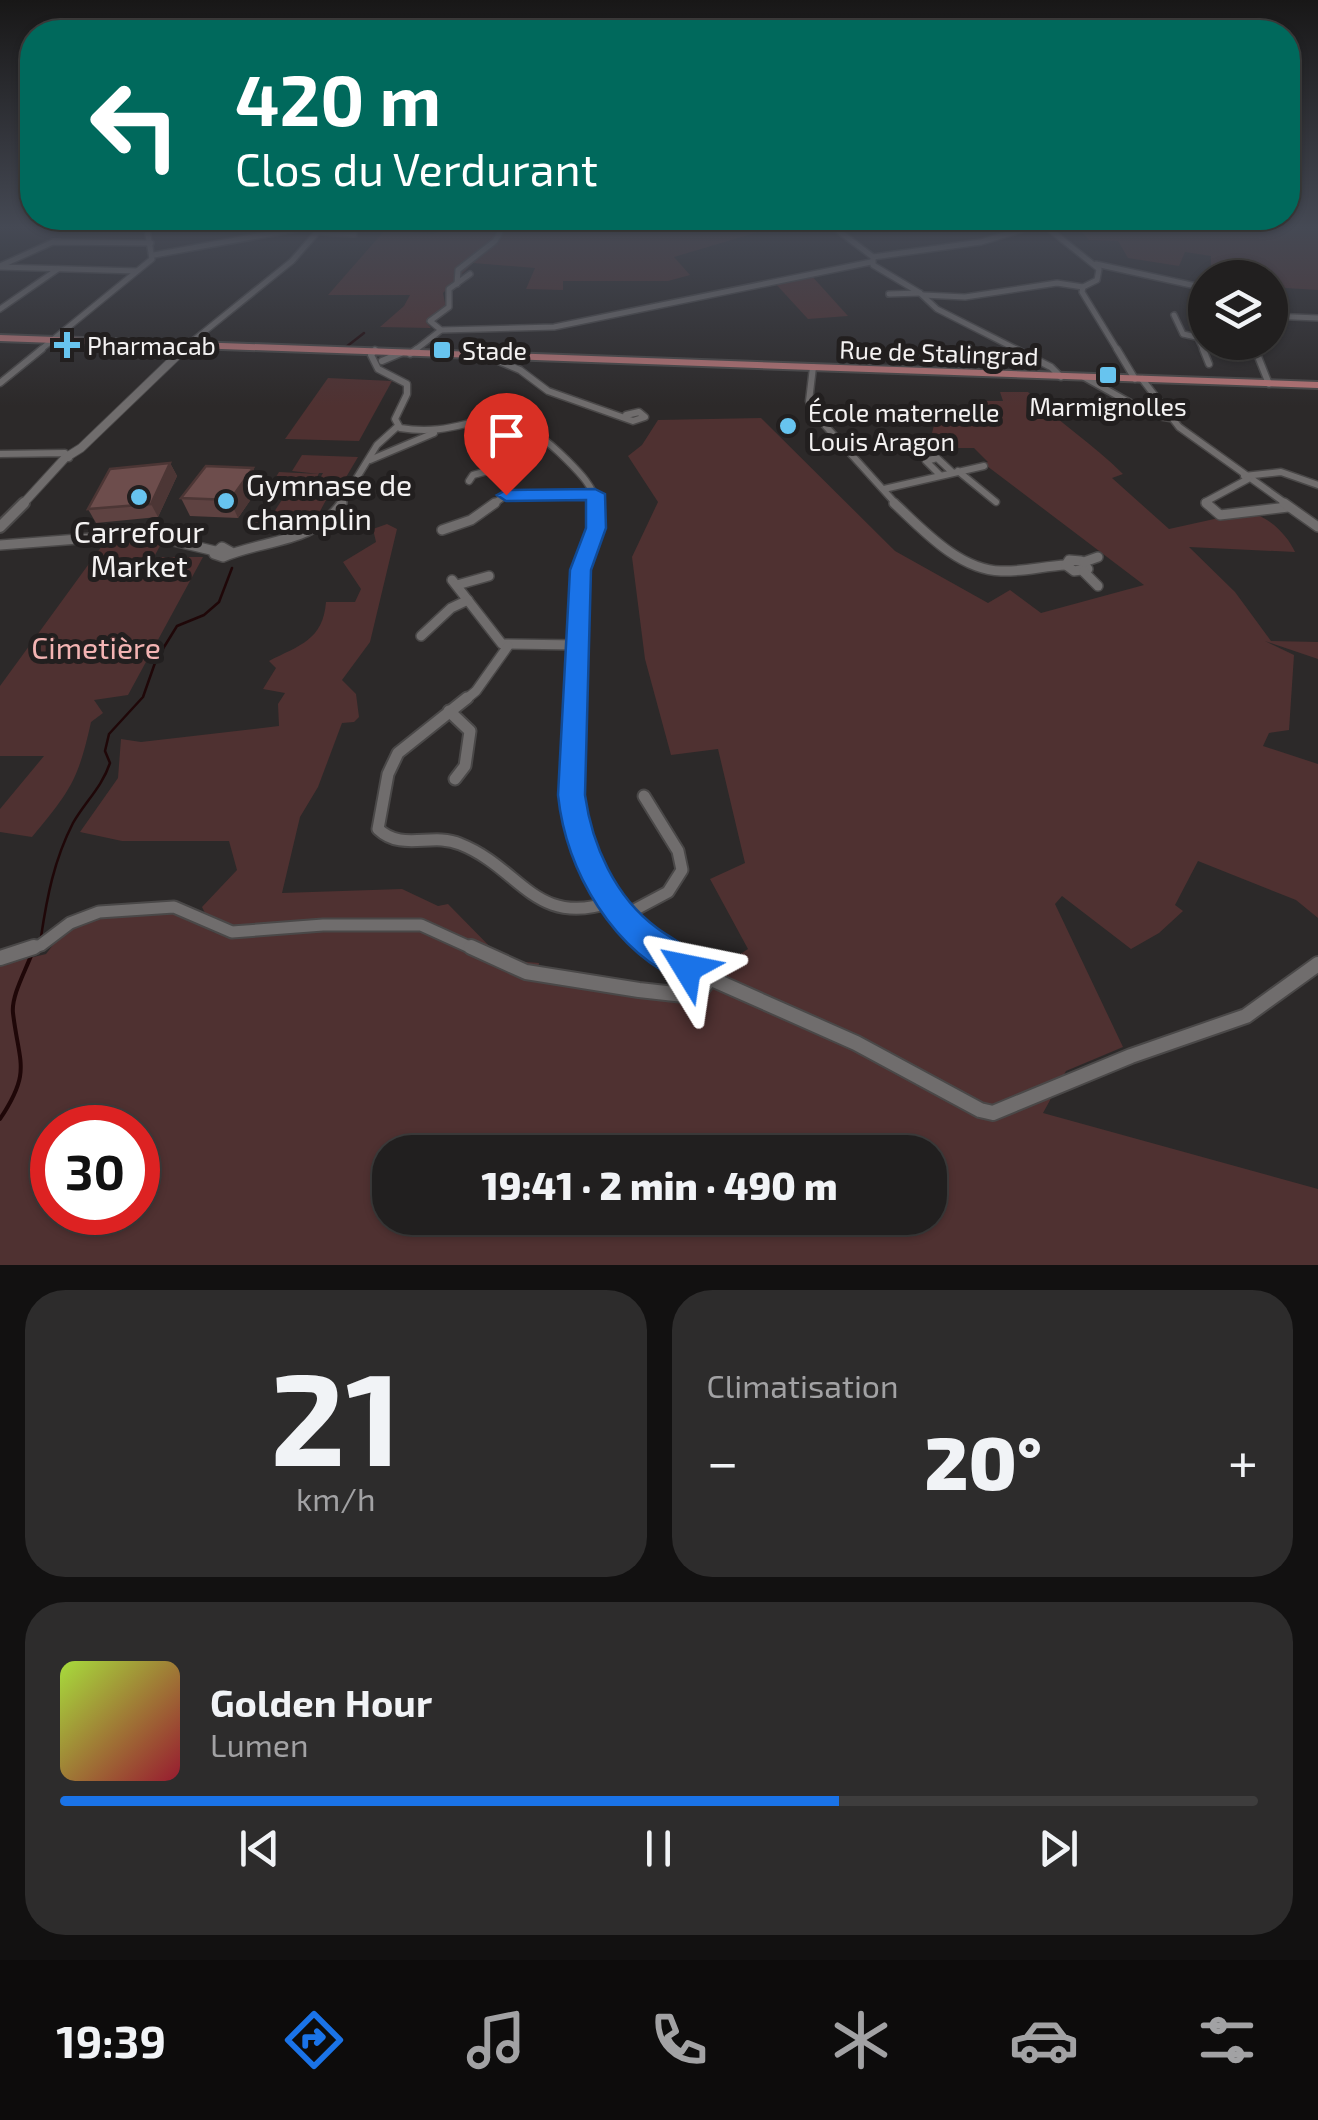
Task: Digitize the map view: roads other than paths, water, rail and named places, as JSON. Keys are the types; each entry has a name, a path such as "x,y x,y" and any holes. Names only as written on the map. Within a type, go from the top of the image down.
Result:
{"main road":[{"name":"Rue de Stalingrad","path":"3,340 1318,386"}],"street":[{"path":"0,309 30,288"},
{"path":"0,383 118,288"},
{"path":"0,528 66,458 260,288"},
{"path":"452,288 446,294 447,310 430,324 441,330 554,327 736,288"},
{"path":"912,288 936,309 1051,367 1061,377"},
{"path":"889,294 966,297 1020,288"},
{"path":"1083,288 1095,316 1170,418 1318,527"},
{"path":"1174,315 1183,334 1188,335"},
{"path":"1288,317 1318,318"},
{"path":"408,353 441,330"},
{"path":"380,356 408,389 395,419 398,426"},
{"path":"495,356 548,391 626,416"},
{"path":"1208,360 1209,364"},
{"path":"1258,360 1270,384"},
{"path":"813,367 808,401 812,411 884,489 970,564 1000,572 1066,565 1071,560 1084,567 1098,586"},
{"path":"1084,378 1152,414 1170,418"},
{"path":"0,545 144,534 216,551 280,544 322,524 338,507 384,435 398,426 416,431 492,418 520,422 579,472 595,494 596,528 580,570 573,808 583,850 611,902 665,953 709,980 842,1036 980,1110 994,1113 1131,1056 1246,1016 1318,964"},
{"path":"368,462 445,428"},
{"path":"0,455 66,458"},
{"path":"940,475 926,461 937,458 996,502"},
{"path":"884,489 984,466"},
{"path":"442,530 478,516 506,495 514,470 511,467 473,475 469,481"},
{"path":"1288,506 1220,515 1205,502 1246,477 1281,472 1318,485"},
{"path":"506,495 595,494"},
{"path":"1084,567 1098,556"},
{"path":"490,576 454,582 495,639 508,646 578,645"},
{"path":"421,636 451,608 468,600"},
{"path":"508,646 476,691 403,746 393,760 377,818 380,833 397,840 460,843 516,887 549,904 588,909 611,902"},
{"path":"449,711 470,731 465,766 456,779"},
{"path":"622,916 668,892 682,870 680,856 644,796"},
{"path":"0,958 41,945 70,923 107,910 174,906 232,932 323,925 421,925 526,972 684,995 702,989 709,980"}],"waterway":[{"path":"346,347 364,333"},
{"path":"41,937 61,851 73,823 107,772 110,763 105,751 109,734 143,697 156,660 177,626 204,615 219,602 232,568"},
{"path":"0,1119 20,1078 13,1006 32,953"}],"place":[{"name":"Pharmacab","path":"67,345"},
{"name":"Stade","path":"442,350"},
{"name":"Marmignolles","path":"1108,375"},
{"name":"École maternelle Louis Aragon","path":"788,426"},
{"name":"Carrefour Market","path":"139,497"},
{"name":"Gymnase de champlin","path":"226,501"}],"park label":[{"name":"Cimetière","path":"96,647"}]}
